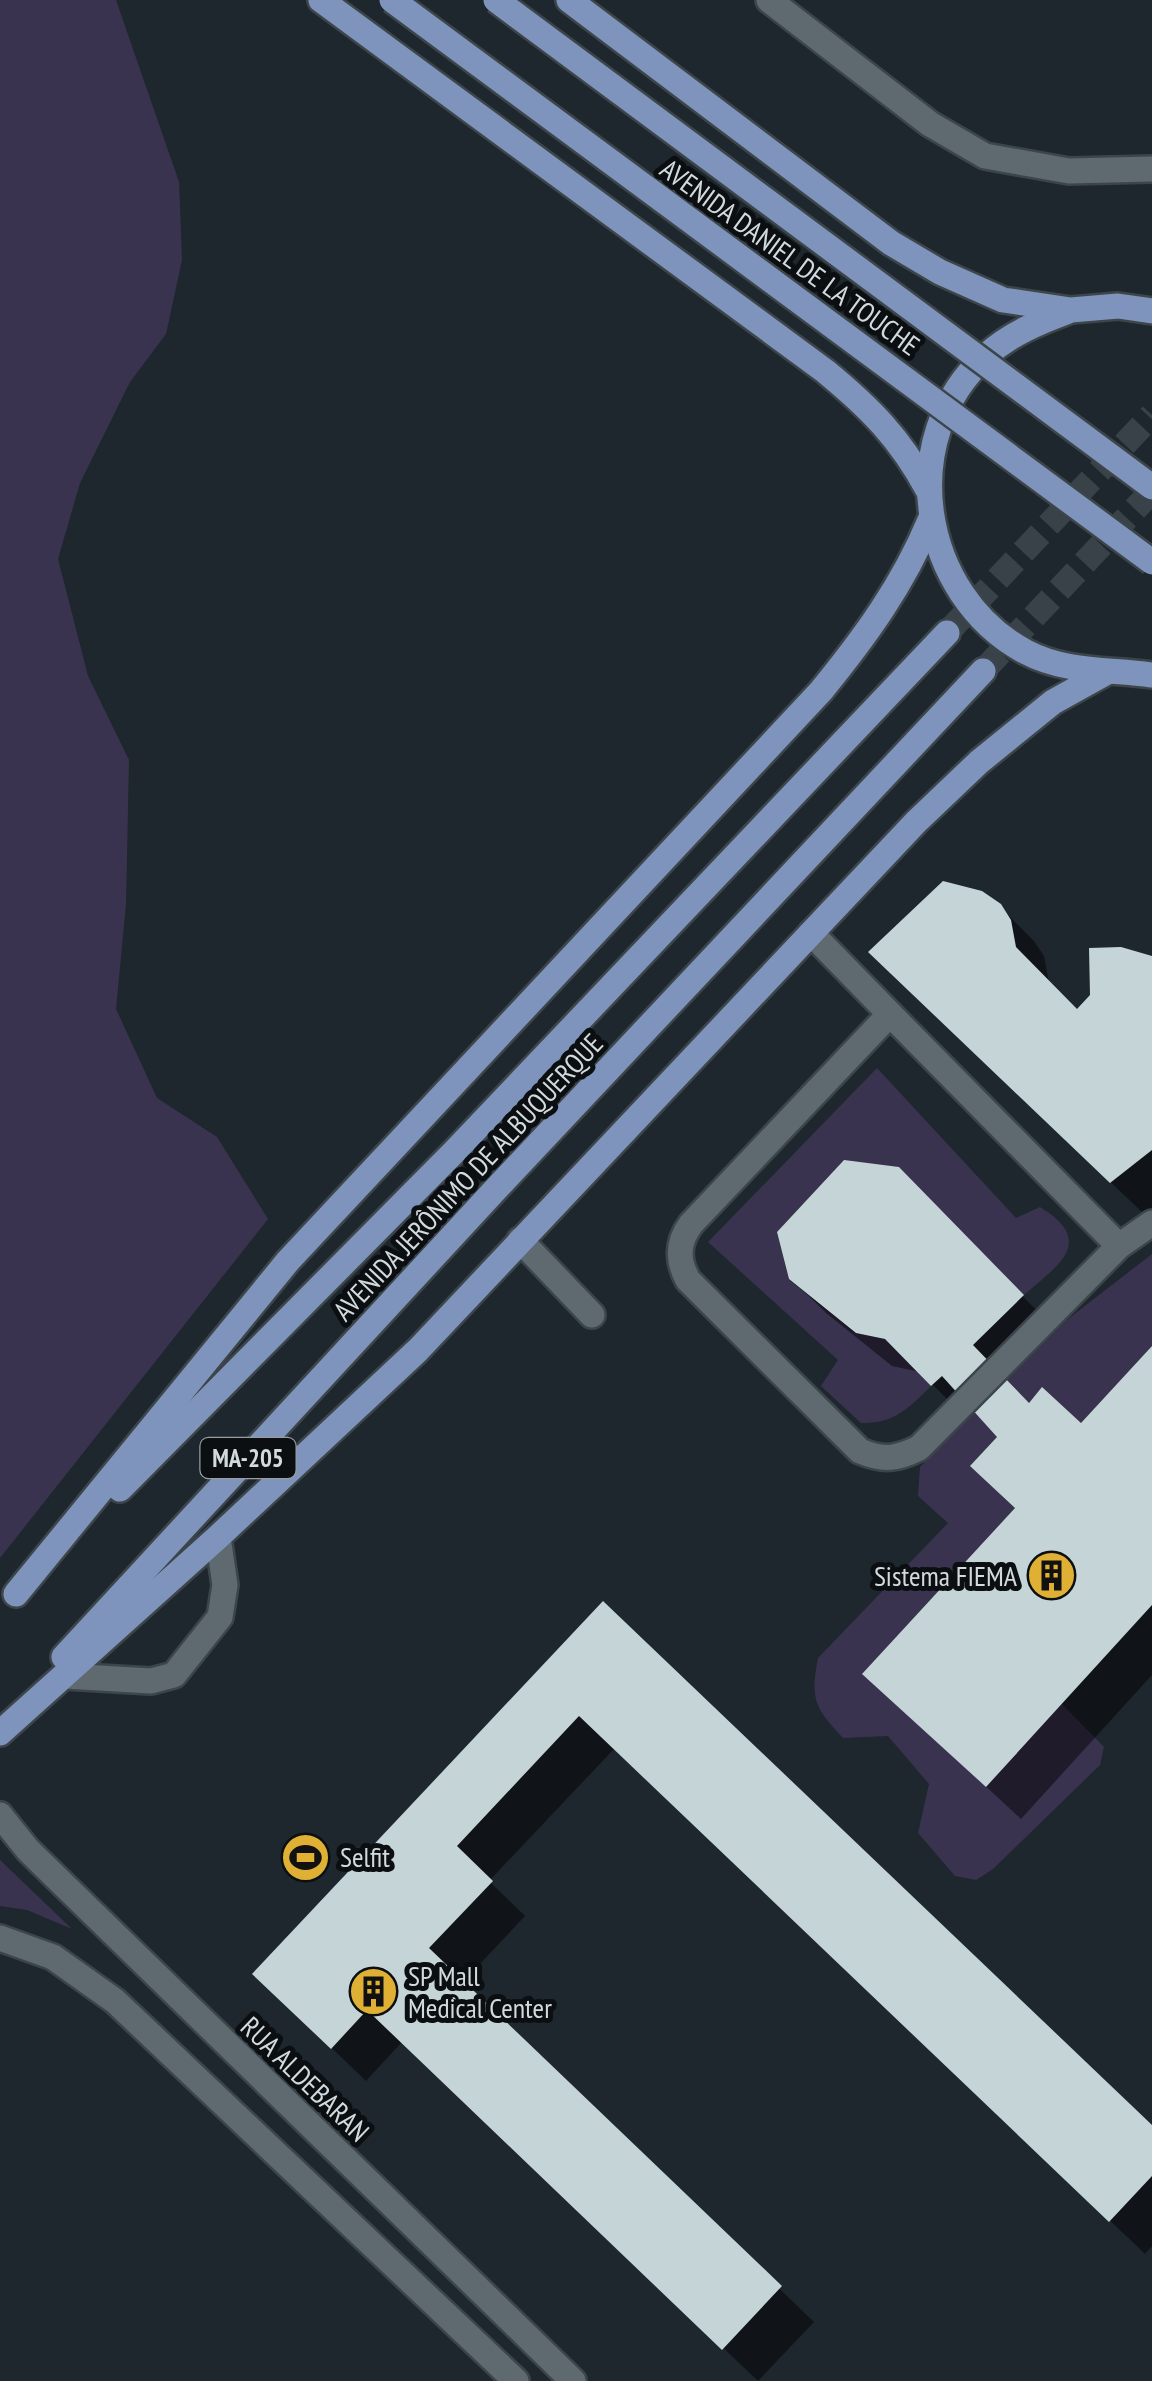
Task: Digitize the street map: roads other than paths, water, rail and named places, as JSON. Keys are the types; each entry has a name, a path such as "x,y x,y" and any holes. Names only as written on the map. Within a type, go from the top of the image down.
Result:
{"main road":[{"path":"321,0 824,371 872,410 908,452 928,490"},
{"name":"AVENIDA DANIEL DE LA TOUCHE","path":"392,0 1152,562"},
{"name":"AVENIDA DANIEL DE LA TOUCHE","path":"496,0 1152,487"},
{"path":"569,0 891,243 940,272 1003,300 1072,310 1118,306 1152,311"},
{"path":"1118,306 1152,290"},
{"path":"1072,310 1025,328 985,356 954,395 935,440 928,490 930,520 942,560 963,598 991,628 1026,652 1065,666 1135,671"},
{"path":"8,1602 288,1260 821,691 874,626 911,567 930,520"},
{"name":"AVENIDA JERÔNIMO DE ALBUQUERQUE","path":"8,1602 454,1152 947,634"},
{"name":"AVENIDA JERÔNIMO DE ALBUQUERQUE","path":"0,1730 495,1190 983,671"},
{"path":"0,1730 218,1537 418,1350 978,762 1053,702 1135,671"}],"street":[{"path":"769,0 930,124 985,156 1069,171 1152,168"},
{"path":"811,933 1120,1246"},
{"path":"890,1014 691,1224 683,1235 679,1253 688,1280 860,1451 879,1459 898,1458 919,1448 1120,1246 1152,1223"},
{"path":"520,1240 592,1315"},
{"path":"65,1676 151,1681 174,1674 220,1617 224,1585 218,1537"},
{"name":"RUA ALDEBARAN","path":"0,1815 28,1850 573,2381"},
{"path":"0,1938 53,1957 116,2001 516,2381"}],"tunnel":[{"path":"947,633 1152,415"},
{"path":"983,671 1152,491"}],"place":[{"name":"Sistema FIEMA","path":"1052,1576"},
{"name":"Selfit","path":"305,1857"},
{"name":"SP Mall Medical Center","path":"373,1992"}]}
